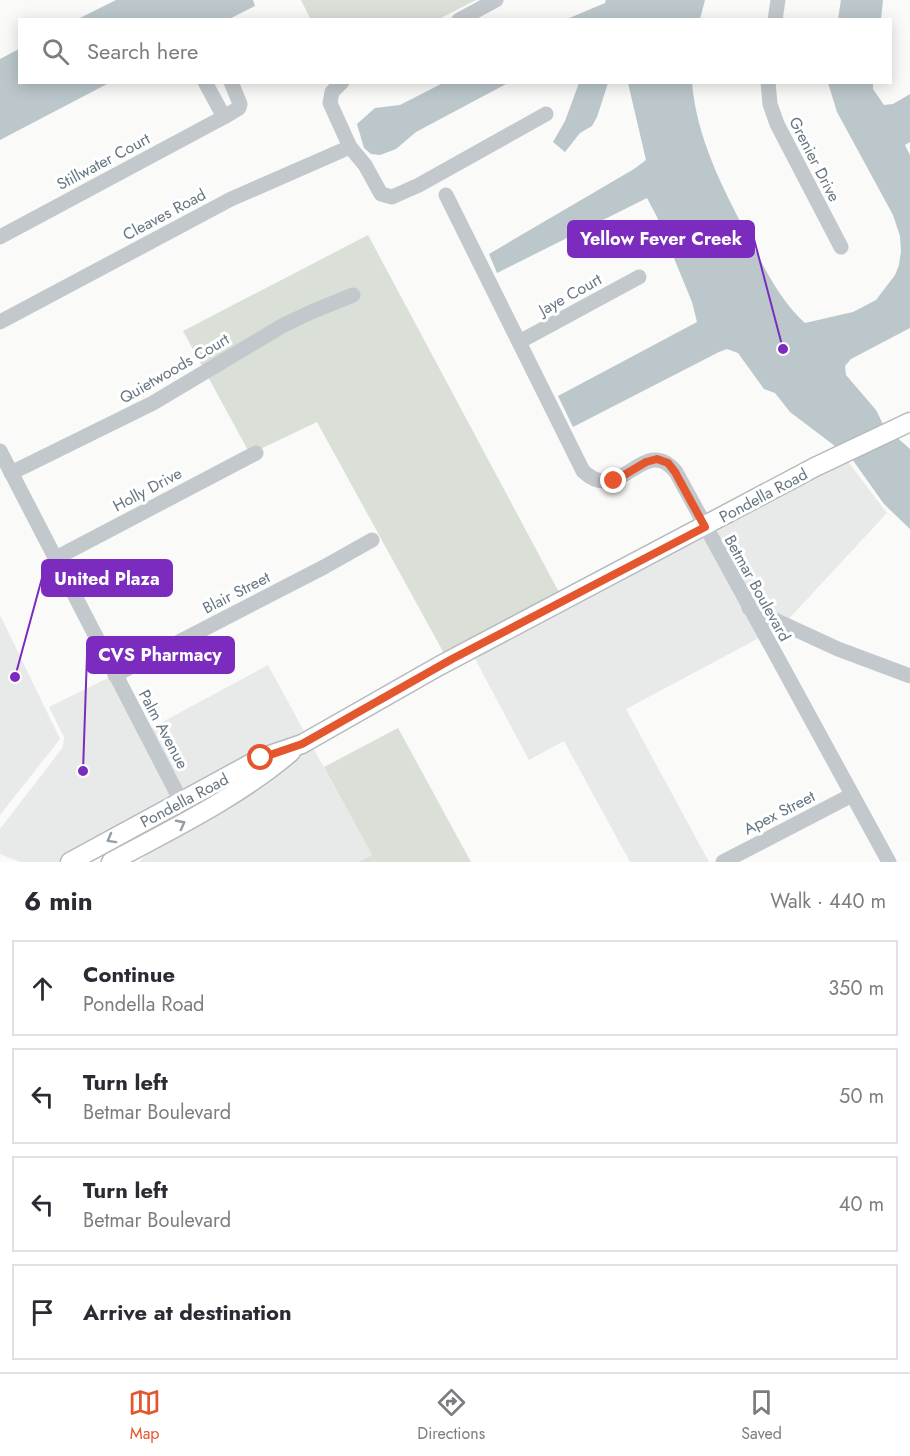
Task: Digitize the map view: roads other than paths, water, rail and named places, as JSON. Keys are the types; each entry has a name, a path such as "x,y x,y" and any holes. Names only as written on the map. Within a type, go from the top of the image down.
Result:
{"main road":[{"name":"Pondella Road","path":"111,862 193,818 269,771 302,744 452,659 815,467 910,422"},
{"name":"Pondella Road","path":"70,862 261,758 302,744"},
{"path":"130,862 157,837"}],"street":[{"path":"463,18 496,0"},
{"path":"775,18 778,0"},
{"path":"207,84 224,117 239,108 240,104 232,84"},
{"path":"340,84 332,92 330,103 350,147 365,165 381,194 392,197 546,114"},
{"name":"Grenier Drive","path":"768,84 770,104 777,124 841,248"},
{"name":"Stillwater Court","path":"0,237 224,117"},
{"name":"Cleaves Road","path":"0,322 231,199 350,147"},
{"name":"Betmar Boulevard","path":"446,195 584,471 592,479 603,482 614,481 646,462 657,459 668,463 889,862"},
{"name":"Jaye Court","path":"519,342 639,277"},
{"name":"Quietwoods Court","path":"11,473 153,404 282,326 353,295"},
{"name":"Palm Avenue","path":"0,451 181,801"},
{"name":"Holly Drive","path":"56,558 256,453"},
{"name":"Blair Street","path":"115,675 372,540"},
{"path":"749,608 838,649 910,676"},
{"name":"Apex Street","path":"723,862 852,795"}],"place":[{"name":"Yellow Fever Creek","path":"783,349"},
{"name":"United Plaza","path":"15,677"},
{"name":"CVS Pharmacy","path":"83,771"}]}
